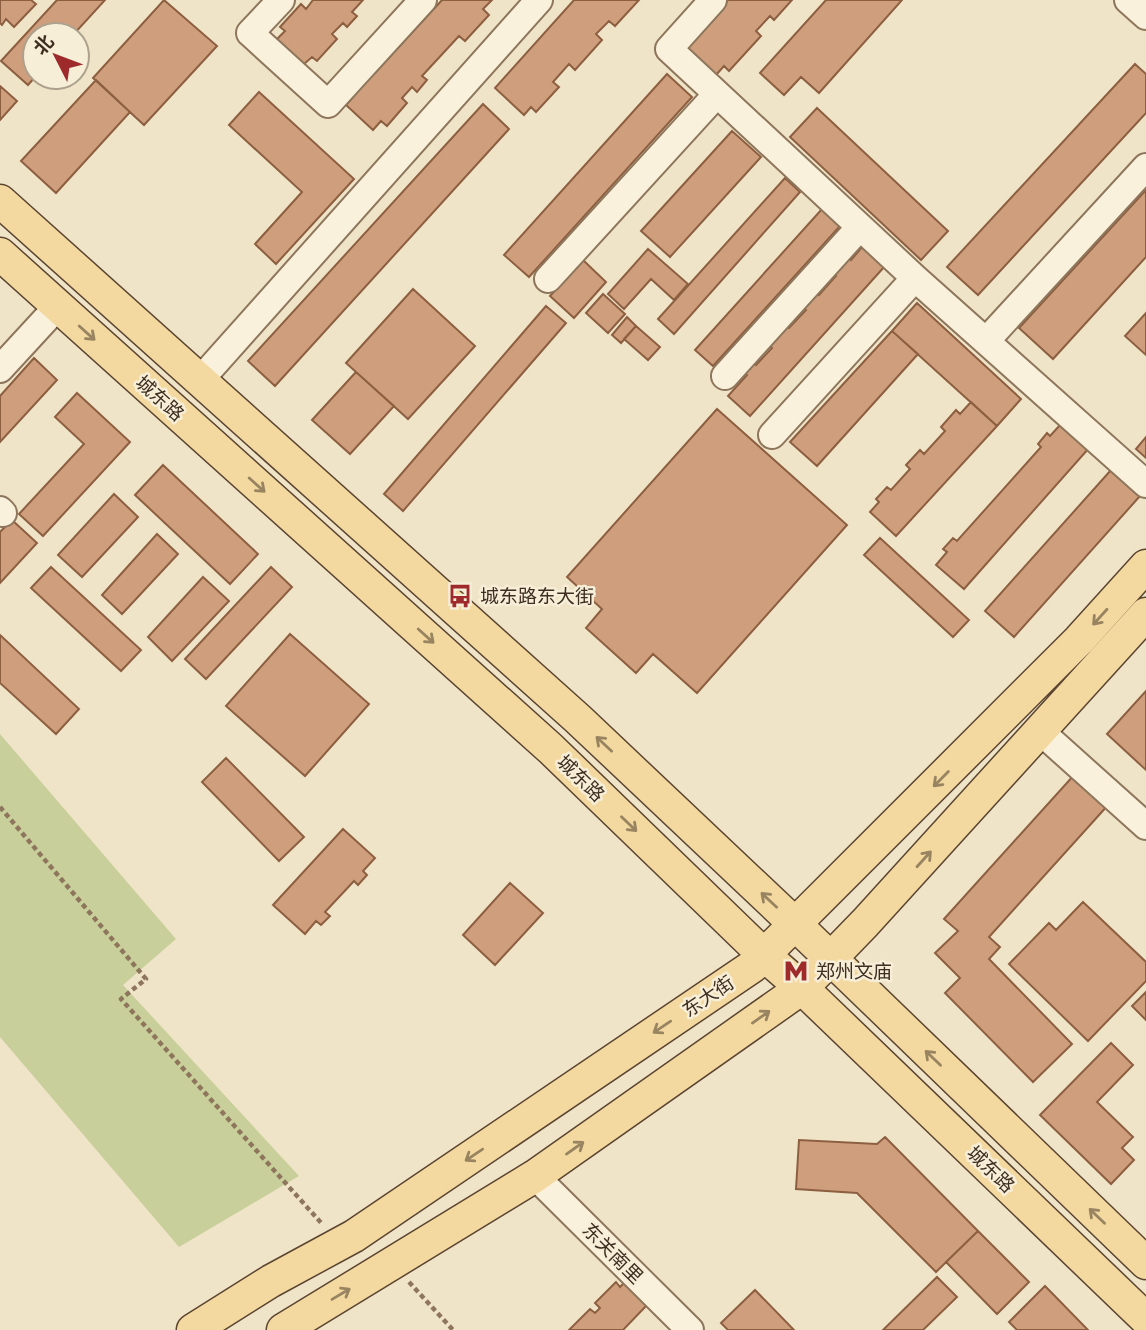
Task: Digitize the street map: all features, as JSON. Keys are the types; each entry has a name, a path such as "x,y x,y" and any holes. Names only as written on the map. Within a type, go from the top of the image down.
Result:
{"main road":[{"name":"城东路","path":"0,201 578,719 1146,1263"},
{"name":"城东路","path":"0,254 551,749 1146,1319"},
{"name":"东大街","path":"193,1330 271,1281 340,1244 753,966 1079,640 1146,566"},
{"path":"283,1330 536,1176 802,988 1146,614"}],"street":[{"path":"281,0 250,33 328,104 423,0"},
{"path":"200,380 539,0"},
{"path":"713,0 669,49 915,278 1146,484"},
{"path":"1128,0 1146,16"},
{"path":"548,279 717,94"},
{"path":"986,341 1146,167"},
{"path":"725,376 860,227"},
{"path":"772,435 915,278"},
{"path":"0,369 58,306"},
{"path":"1040,731 1146,827"},
{"name":"东关南里","path":"536,1176 690,1330"}],"path":[{"path":"0,807 146,979 121,999 340,1244"},
{"path":"392,1263 453,1330"}],"green space":[{"path":"0,734 176,939 123,985 299,1176 179,1247 0,1037"}],"building":[{"path":"0,0 31,0 36,4 14,27 6,19 2,25 0,23"},
{"path":"57,0 105,0 86,21 38,21"},
{"path":"164,0 217,46 144,125 93,78"},
{"path":"313,0 363,0 352,12 357,16 347,27 343,23 332,34 337,39 317,61 312,57 303,65 276,40 285,31 280,27 301,4 306,9"},
{"path":"442,0 492,0 483,9 489,15 465,41 459,36 422,76 427,80 417,92 412,87 402,98 407,103 387,126 381,121 373,130 346,105 354,96 349,91 370,69 375,73"},
{"path":"574,0 639,0 615,26 609,21 596,34 602,40 575,70 569,64 553,82 559,87 536,112 531,107 524,115 495,88"},
{"path":"728,0 792,0 774,20 770,16 756,31 761,36 729,71 724,66 716,75 685,48"},
{"path":"826,0 902,0 819,93 801,77 784,95 760,73"},
{"path":"21,39 21,79 1,61"},
{"path":"1135,64 1146,74 1146,113 978,295 947,267"},
{"path":"667,74 692,97 529,277 504,255"},
{"path":"96,80 130,112 56,193 21,161 86,91 91,91 91,85"},
{"path":"0,86 17,101 0,120"},
{"path":"259,92 354,179 276,264 255,244 302,192 229,125"},
{"path":"483,104 509,129 275,386 248,361"},
{"path":"817,108 948,231 921,260 790,137"},
{"path":"732,131 761,157 670,257 641,231"},
{"path":"785,178 800,192 674,334 658,319"},
{"path":"1146,190 1146,257 1053,359 1019,328"},
{"path":"822,209 840,226 713,366 695,350"},
{"path":"863,246 885,266 750,416 728,396 747,375 743,371 752,361 756,365 772,348 768,344 785,325 789,328 806,310 801,306 815,291 819,295 836,276 832,273 847,256 851,260"},
{"path":"648,249 688,284 674,300 651,279 624,309 608,294"},
{"path":"583,260 606,282 574,318 550,296"},
{"path":"413,289 475,346 408,419 346,363"},
{"path":"603,294 625,314 608,333 586,313"},
{"path":"917,303 1021,399 997,426 892,331"},
{"path":"546,306 566,323 403,511 384,494"},
{"path":"1146,313 1146,355 1125,336"},
{"path":"627,317 636,326 621,343 612,335"},
{"path":"636,326 660,347 648,360 624,339"},
{"path":"892,331 918,354 817,466 790,442"},
{"path":"34,358 57,380 0,442 0,396"},
{"path":"356,372 394,406 350,454 312,420"},
{"path":"77,393 130,442 43,536 19,514 84,444 55,417"},
{"path":"971,402 997,426 896,536 870,512 879,502 876,499 887,487 891,490 910,469 906,465 920,450 924,454 945,431 941,427 956,410 960,414"},
{"path":"717,409 847,525 697,693 653,654 636,673 586,628 602,609 567,577"},
{"path":"1061,424 1089,448 964,589 936,565 947,552 943,549 953,538 957,541 1041,447 1038,444 1047,433 1050,436"},
{"path":"1146,437 1146,458 1136,449"},
{"path":"163,465 258,554 230,584 135,495"},
{"path":"1111,470 1140,496 1014,637 985,611"},
{"path":"114,494 138,517 82,577 58,555"},
{"path":"12,520 37,543 0,583 0,532"},
{"path":"157,534 178,554 122,614 102,595"},
{"path":"880,538 969,620 953,637 864,555"},
{"path":"51,567 141,650 121,671 31,588"},
{"path":"271,567 292,587 206,679 185,659"},
{"path":"203,577 229,601 172,661 148,637"},
{"path":"290,634 369,704 305,776 226,706"},
{"path":"0,635 79,709 56,734 0,683"},
{"path":"1146,691 1146,770 1107,734"},
{"path":"226,758 304,837 279,861 202,782"},
{"path":"1075,774 1109,804 989,937 1000,947 989,959 1072,1044 1033,1082 945,993 960,978 935,953 958,931 944,919"},
{"path":"343,829 375,858 363,871 367,875 358,885 354,881 325,912 330,916 321,925 316,921 305,934 273,905"},
{"path":"510,883 543,913 495,965 463,935"},
{"path":"1083,902 1146,962 1146,981 1088,1041 1009,964 1049,923 1056,930"},
{"path":"1146,992 1146,1020 1132,1006"},
{"path":"1111,1043 1133,1065 1097,1102 1133,1137 1122,1148 1134,1160 1111,1184 1040,1115"},
{"path":"885,1137 978,1231 936,1272 857,1193 796,1189 799,1140 877,1144"},
{"path":"978,1231 1029,1282 997,1314 946,1262"},
{"path":"937,1277 957,1297 923,1330 883,1330"},
{"path":"616,1282 620,1287 625,1282 648,1304 623,1330 569,1330 590,1309 595,1313 600,1308 595,1303"},
{"path":"1045,1286 1088,1330 1017,1330 1009,1322"},
{"path":"755,1290 794,1330 728,1330 721,1323"}],"place":[{"name":"城东路东大街","path":"460,596"},
{"name":"郑州文庙","path":"796,971"}]}
